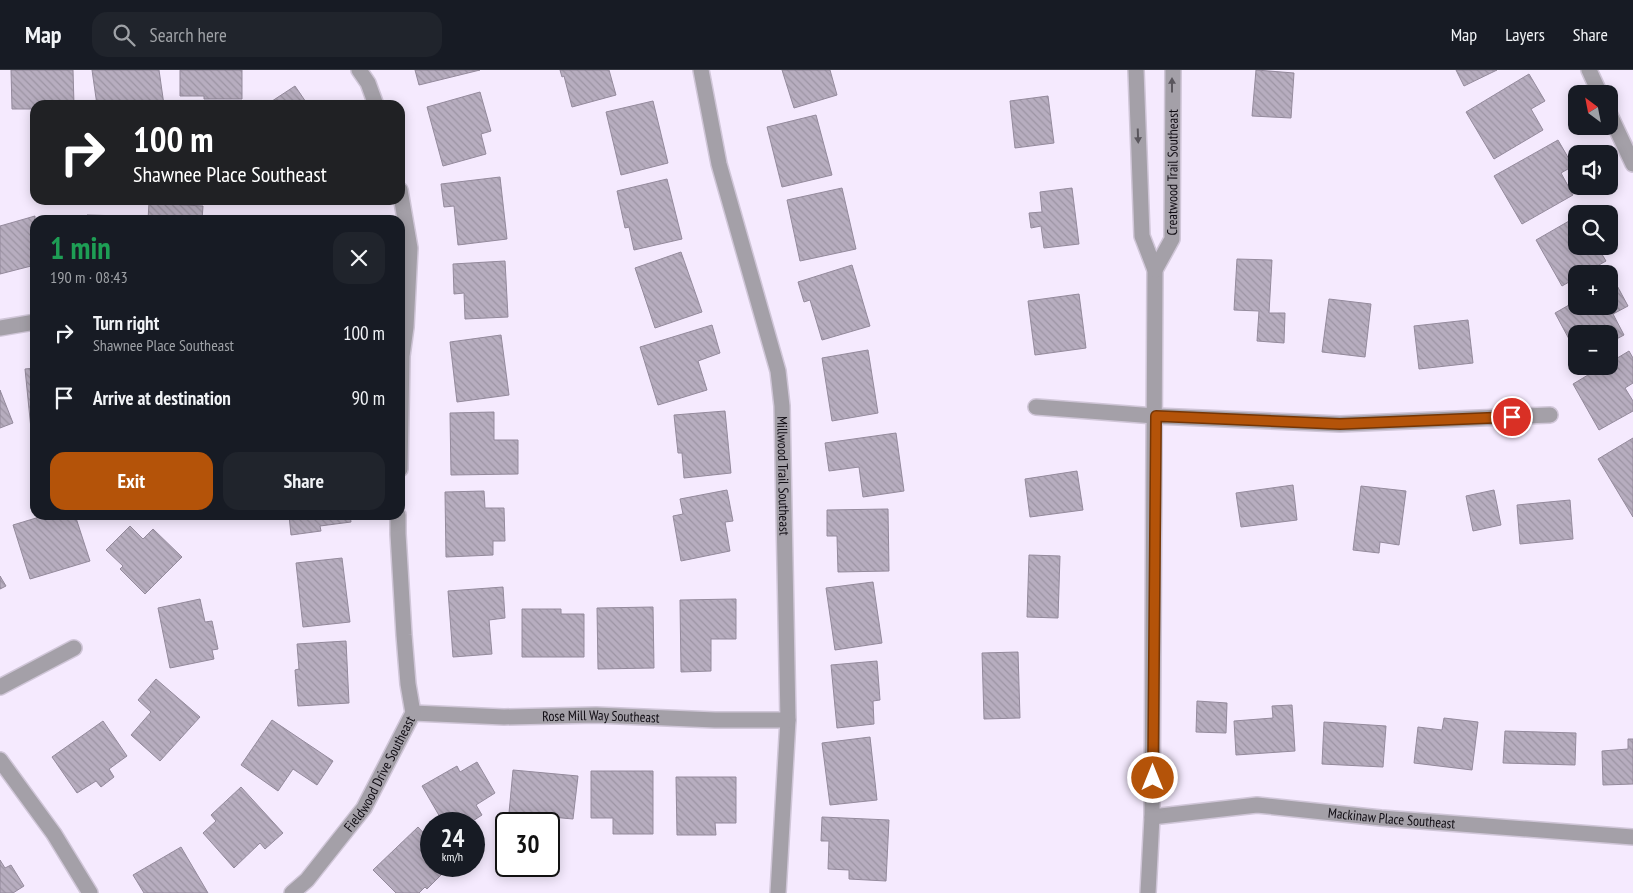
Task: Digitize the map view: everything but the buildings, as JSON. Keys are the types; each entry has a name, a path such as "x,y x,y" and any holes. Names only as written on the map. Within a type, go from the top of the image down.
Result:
{"street":[{"path":"359,70 368,83 374,100"},
{"name":"Millwood Trail Southeast","path":"701,70 719,164 778,371 782,406 788,720 778,893"},
{"name":"Creatwood Trail Southeast","path":"1136,70 1142,236 1155,270 1156,416 1152,817 1148,893"},
{"name":"Creatwood Trail Southeast","path":"1155,270 1172,239 1172,70"},
{"path":"1589,70 1596,85"},
{"path":"1618,132 1633,164"},
{"path":"405,219 410,248 405,333"},
{"path":"0,328 30,323"},
{"path":"1036,408 1156,416 1340,424 1550,415"},
{"name":"Fieldwood Drive Southeast","path":"292,893 307,880 364,808 413,713 408,684 404,635 398,520"},
{"path":"0,687 74,648"},
{"name":"Rose Mill Way Southeast","path":"413,713 504,717 596,715 715,720 788,720"},
{"path":"0,760 54,834 90,893"},
{"name":"Mackinaw Place Southeast","path":"1152,817 1257,805 1381,818 1633,837"}],"route":[{"path":"1153,778 1156,416 1340,424 1512,417"}]}
